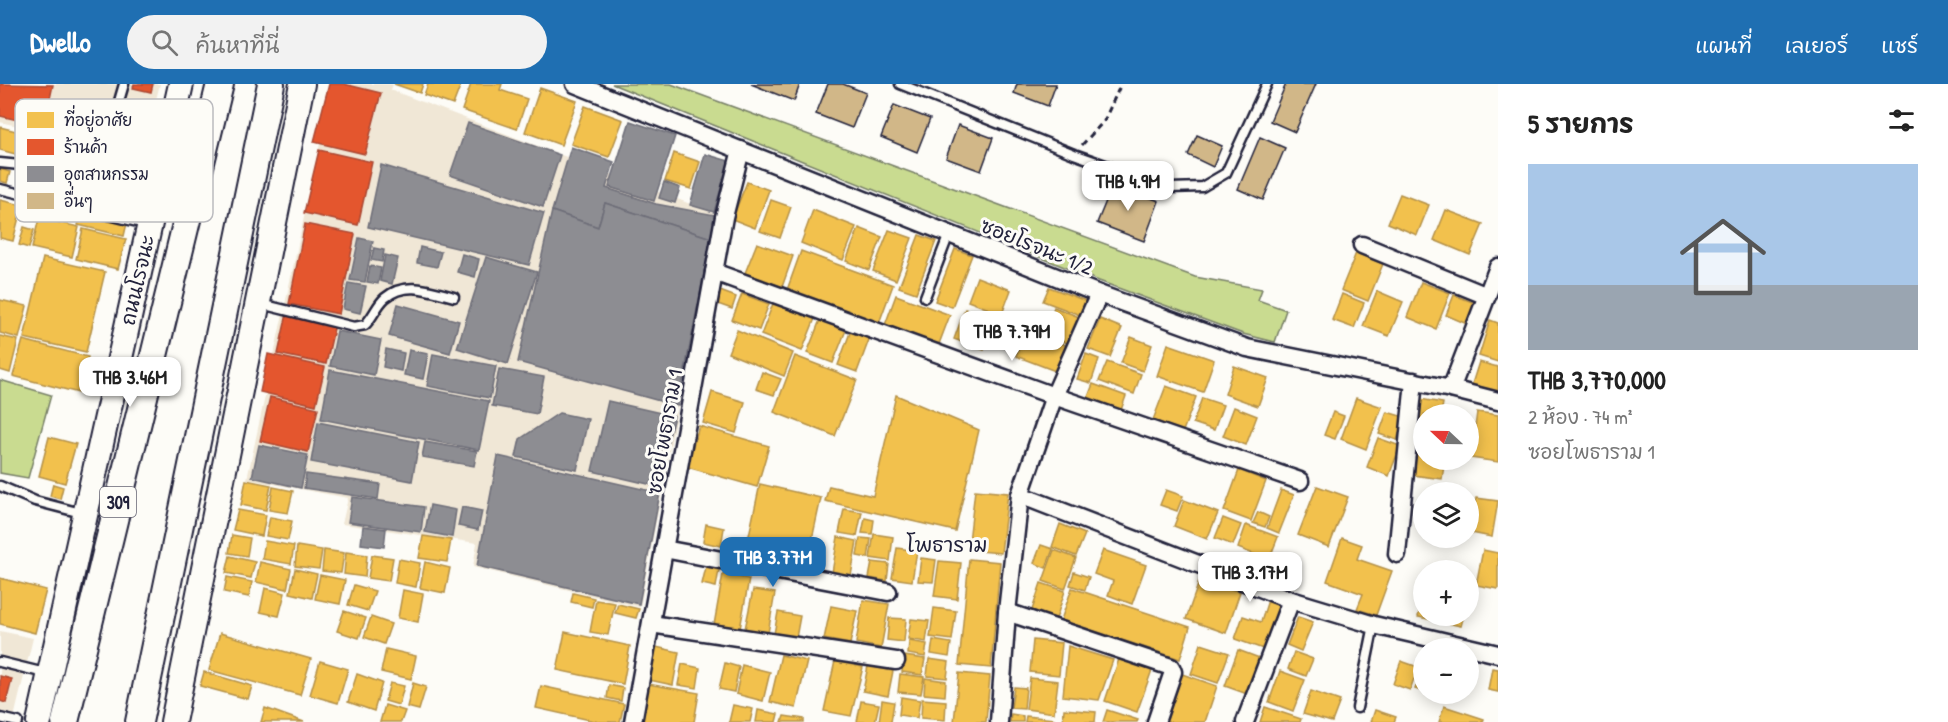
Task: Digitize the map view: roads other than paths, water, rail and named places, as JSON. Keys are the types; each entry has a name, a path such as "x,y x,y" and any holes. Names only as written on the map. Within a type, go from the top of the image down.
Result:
{"main road":[{"name":"ถนนโรจนะ","path":"178,99 181,84"},
{"name":"ถนนโรจนะ","path":"213,113 220,84"},
{"path":"138,722 271,84"},
{"path":"173,722 302,84"},
{"name":"ถนนโรจนะ","path":"39,722 151,222"},
{"name":"ถนนโรจนะ","path":"65,722 187,222"}],"street":[{"name":"ซอยโรจนะ 1/2","path":"576,84 1099,294 1247,348 1414,381 1498,402"},
{"name":"ซอยโพธาราม 1","path":"633,722 724,217 741,150"},
{"path":"1362,245 1487,296"},
{"path":"1451,389 1498,267"},
{"path":"714,272 1054,396 1300,481"},
{"path":"999,722 1007,612 1020,495 1054,396 1099,294"},
{"path":"1396,554 1414,381"},
{"path":"1020,495 1291,600 1374,625 1498,654"},
{"path":"664,549 888,592"},
{"path":"1245,722 1291,600"},
{"path":"1007,612 1171,667 1173,672 1156,722"},
{"path":"651,624 896,661"}],"lane":[{"path":"120,99 124,84"},
{"path":"900,84 1074,154 1170,188 1202,187 1226,173 1267,84"},
{"path":"0,163 15,164"},
{"path":"0,189 15,193"},
{"path":"138,222 150,225"},
{"path":"925,297 949,234"},
{"path":"258,303 354,327 365,325 384,298 394,291 412,286 454,297"},
{"path":"0,486 35,501 85,514"},
{"path":"1357,708 1374,625"},
{"path":"0,662 49,674"},
{"path":"0,718 18,722"}],"district":[{"name":"โพธาราม","path":"947,544"}]}
